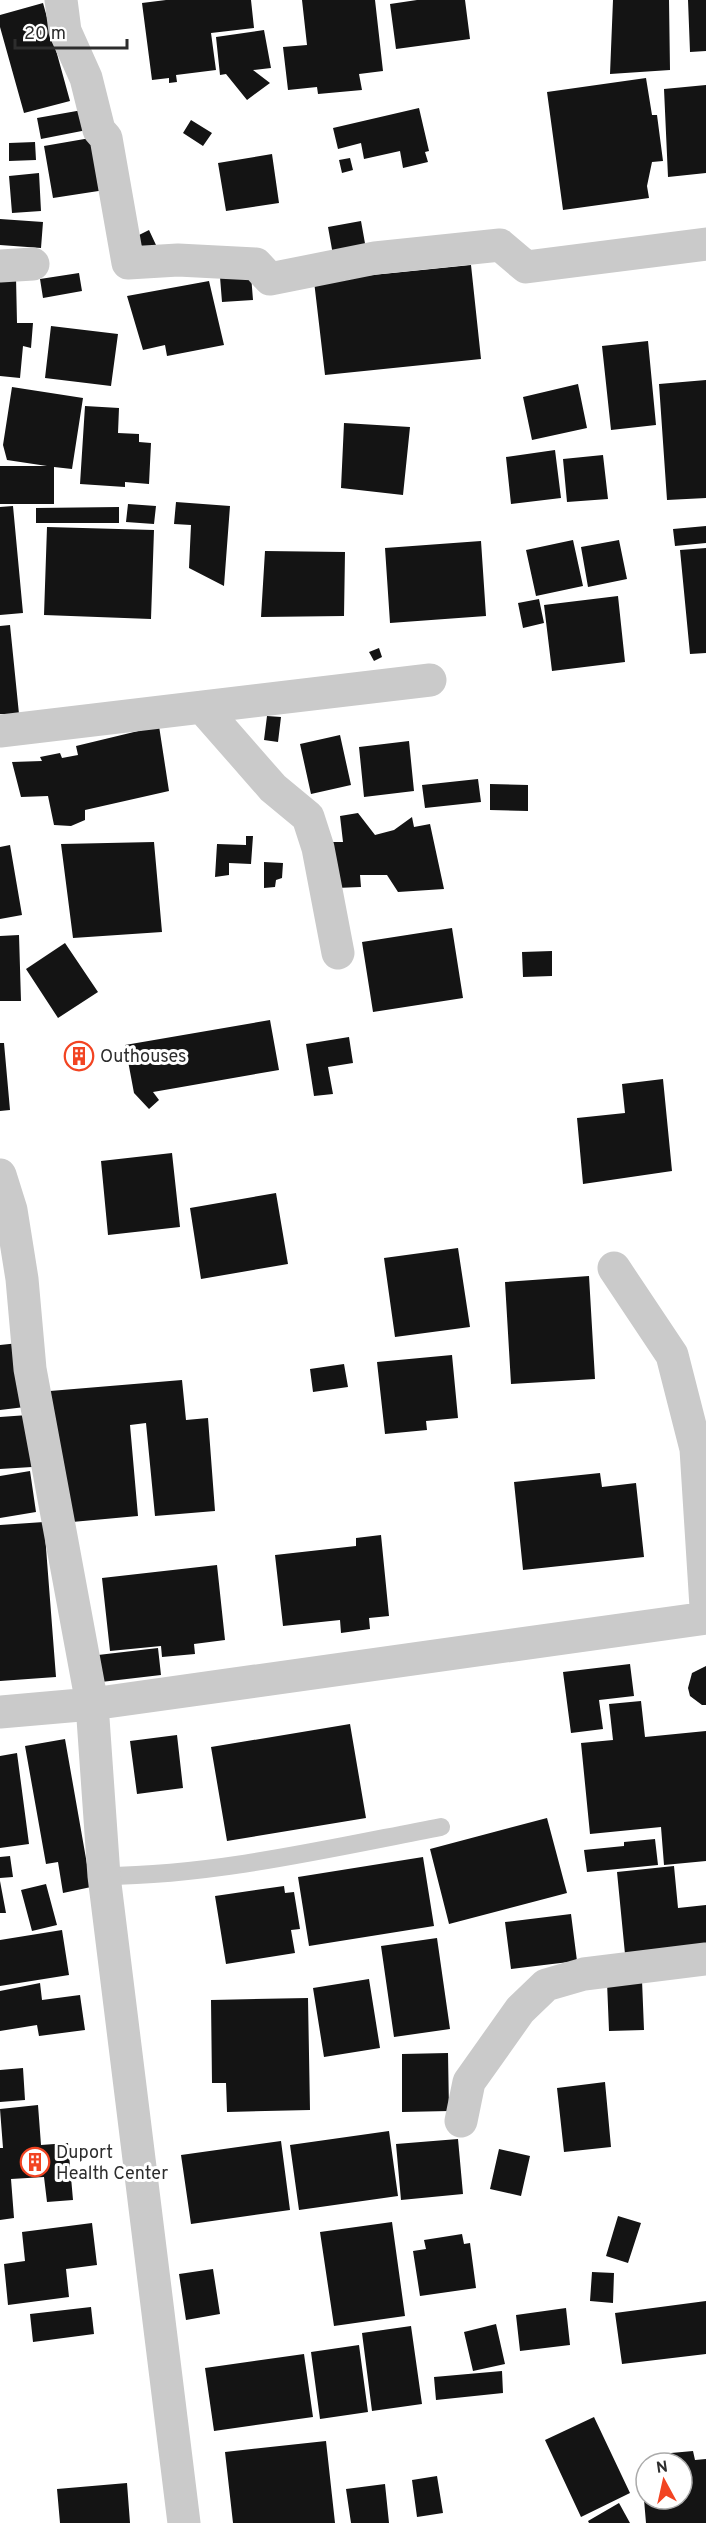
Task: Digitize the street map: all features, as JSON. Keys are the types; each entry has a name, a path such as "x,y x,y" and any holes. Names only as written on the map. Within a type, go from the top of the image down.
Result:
{"street":[{"path":"62,0 65,31 86,78 99,130 106,138 128,263 178,260 256,264 270,279 375,258 500,245 526,267 706,244"},
{"path":"0,266 33,264"},
{"path":"0,731 430,680"},
{"path":"202,706 273,788 308,817 318,848 338,952"},
{"path":"0,1175 10,1210 21,1279 30,1369 92,1704 104,1876 184,2523"},
{"path":"614,1268 672,1355 696,1449 706,1607"},
{"path":"0,1712 92,1704 706,1618"},
{"path":"461,2121 469,2082 520,2010 546,1984 584,1974 706,1959"}],"lane":[{"path":"104,1876 134,1876 260,1861 441,1827"}],"building":[{"path":"166,0 251,0 254,28 211,33 216,70 176,75 177,82 169,83 169,78 152,80 142,3"},
{"path":"302,0 375,0 383,71 359,74 362,90 318,94 317,87 288,90 283,47 307,45"},
{"path":"417,0 465,0 470,39 396,49 390,4"},
{"path":"613,0 669,0 670,70 610,74"},
{"path":"688,0 706,0 706,51 690,52"},
{"path":"43,3 70,101 24,113 0,27 0,15"},
{"path":"264,30 271,68 253,70 270,83 247,100 226,74 220,75 216,37"},
{"path":"646,78 652,115 657,115 663,161 652,162 647,186 649,198 563,210 547,92"},
{"path":"706,85 706,173 668,177 664,89"},
{"path":"419,108 429,151 425,152 428,162 403,168 400,151 364,159 361,143 338,149 333,128"},
{"path":"88,109 92,129 41,139 37,118"},
{"path":"191,120 212,133 203,146 183,133"},
{"path":"96,137 105,190 53,198 44,146"},
{"path":"35,142 36,160 9,161 9,143"},
{"path":"272,154 279,203 226,211 218,163"},
{"path":"350,158 353,170 342,173 339,160"},
{"path":"39,173 41,211 12,213 9,176"},
{"path":"0,219 43,222 41,248 0,245"},
{"path":"361,221 366,249 333,255 328,227"},
{"path":"149,230 156,245 138,254 131,239"},
{"path":"471,265 481,359 325,375 314,281"},
{"path":"79,273 82,291 43,298 40,279"},
{"path":"251,275 253,300 222,302 220,277"},
{"path":"16,277 17,323 33,323 31,348 23,346 20,378 0,376 0,278"},
{"path":"209,281 224,345 167,356 165,345 143,350 127,296"},
{"path":"51,326 118,334 111,386 45,378"},
{"path":"648,341 656,425 611,430 602,346"},
{"path":"706,380 706,498 667,500 659,384"},
{"path":"578,384 587,428 532,440 523,397"},
{"path":"12,387 83,398 72,469 54,467 54,504 0,504 0,466 47,466 7,460 3,445"},
{"path":"85,406 119,408 118,433 139,434 139,442 151,443 149,484 125,482 125,487 80,484"},
{"path":"344,423 410,427 403,495 341,488"},
{"path":"555,450 561,498 511,504 506,457"},
{"path":"603,455 608,499 567,502 563,459"},
{"path":"176,502 230,506 224,586 189,568 191,525 174,524"},
{"path":"128,504 156,506 154,524 126,522"},
{"path":"13,506 23,613 0,615 0,507"},
{"path":"119,507 119,523 36,523 36,508"},
{"path":"706,526 706,543 675,546 673,529"},
{"path":"47,527 154,530 151,619 44,615"},
{"path":"573,540 583,586 536,596 526,550"},
{"path":"619,540 627,579 588,587 581,547"},
{"path":"481,541 486,616 390,623 385,548"},
{"path":"706,548 706,653 690,654 680,550"},
{"path":"265,551 345,552 344,616 261,617"},
{"path":"618,596 625,662 552,671 544,605"},
{"path":"539,599 544,623 523,628 518,603"},
{"path":"10,625 19,714 0,714 0,626"},
{"path":"379,648 382,657 374,661 369,652"},
{"path":"267,716 281,717 278,742 264,740"},
{"path":"159,726 169,791 85,810 85,820 71,826 54,825 48,796 21,797 12,762 42,761 40,757 60,753 62,758 78,755 76,746"},
{"path":"340,735 351,785 311,794 300,744"},
{"path":"409,741 414,791 364,797 359,747"},
{"path":"478,779 481,802 425,808 422,785"},
{"path":"490,784 528,785 528,811 490,810"},
{"path":"358,813 375,835 394,830 412,817 414,827 430,824 444,889 398,892 387,875 360,875 361,887 336,888 331,842 343,842 340,816"},
{"path":"246,836 253,836 251,864 229,863 229,875 215,877 217,844 246,845"},
{"path":"154,842 162,932 73,938 61,844"},
{"path":"10,845 22,915 0,919 0,847"},
{"path":"264,862 283,863 282,878 276,880 275,887 264,888"},
{"path":"452,928 463,998 373,1012 362,942"},
{"path":"19,935 21,1001 0,1001 0,936"},
{"path":"65,943 98,992 58,1018 26,969"},
{"path":"552,951 552,976 523,977 522,952"},
{"path":"270,1020 279,1070 153,1092 159,1100 149,1109 134,1093 125,1045"},
{"path":"349,1037 353,1063 328,1067 333,1094 314,1096 306,1044"},
{"path":"0,1043 4,1043 10,1110 0,1111"},
{"name":"Outhouses","path":"86,1047 88,1063 73,1065 70,1049"},
{"path":"663,1079 672,1171 583,1184 577,1118 625,1113 622,1084"},
{"path":"172,1153 180,1227 108,1235 101,1161"},
{"path":"276,1193 288,1264 201,1279 190,1208"},
{"path":"458,1248 470,1327 395,1337 384,1258"},
{"path":"589,1276 595,1379 511,1384 505,1282"},
{"path":"19,1343 25,1407 0,1410 0,1345"},
{"path":"452,1355 458,1418 426,1421 427,1430 385,1434 377,1362"},
{"path":"344,1364 348,1387 313,1392 310,1369"},
{"path":"182,1380 186,1420 208,1418 215,1511 155,1516 146,1423 130,1425 138,1516 61,1523 50,1391"},
{"path":"28,1415 32,1467 0,1469 0,1417"},
{"path":"30,1471 36,1512 0,1518 0,1476"},
{"path":"600,1473 602,1487 636,1483 644,1557 523,1570 514,1482"},
{"path":"44,1522 56,1677 0,1681 0,1525"},
{"path":"381,1535 389,1616 369,1618 370,1629 341,1633 340,1620 283,1626 275,1555 356,1546 356,1538"},
{"path":"217,1565 225,1640 194,1644 195,1654 162,1657 161,1646 110,1651 102,1578"},
{"path":"158,1648 161,1675 101,1682 98,1655"},
{"path":"630,1664 634,1696 599,1700 603,1729 571,1733 563,1672"},
{"path":"706,1666 706,1705 702,1705 690,1696 688,1688 692,1673"},
{"path":"641,1701 645,1737 706,1731 706,1861 664,1865 661,1827 590,1834 581,1743 613,1740 609,1704"},
{"path":"350,1724 366,1818 227,1841 211,1747"},
{"path":"177,1735 183,1788 137,1794 130,1741"},
{"path":"65,1739 91,1887 63,1893 58,1862 46,1864 25,1746"},
{"path":"17,1753 29,1844 0,1848 0,1756"},
{"path":"547,1818 567,1893 449,1924 430,1849"},
{"path":"655,1839 658,1865 587,1872 584,1850 624,1846 624,1842"},
{"path":"10,1856 13,1877 0,1878 0,1857"},
{"path":"423,1857 434,1926 309,1946 298,1877"},
{"path":"674,1866 678,1908 706,1905 706,1946 625,1954 617,1872"},
{"path":"0,1881 6,1913 0,1913"},
{"path":"46,1884 57,1925 32,1931 21,1890"},
{"path":"284,1886 285,1893 294,1892 300,1929 291,1930 295,1953 226,1964 215,1896"},
{"path":"571,1914 577,1961 511,1969 505,1922"},
{"path":"62,1930 69,1975 0,1986 0,1940"},
{"path":"437,1938 450,2029 394,2037 381,1946"},
{"path":"369,1979 380,2048 324,2057 313,1988"},
{"path":"642,1980 644,2030 609,2031 607,1982"},
{"path":"40,1983 42,2000 80,1995 85,2030 39,2036 37,2025 0,2031 0,1991"},
{"path":"308,1998 310,2110 227,2112 226,2083 212,2083 211,2000"},
{"path":"448,2053 449,2111 402,2112 402,2054"},
{"path":"23,2068 25,2100 0,2102 0,2070"},
{"path":"605,2082 611,2147 564,2152 557,2088"},
{"name":"Duport Health Center","path":"38,2105 41,2145 68,2143 73,2200 47,2202 44,2177 11,2179 14,2218 0,2220 0,2148 3,2148 0,2109"},
{"path":"389,2131 398,2196 299,2210 290,2145"},
{"path":"458,2139 463,2194 401,2200 396,2144"},
{"path":"281,2141 290,2210 191,2224 181,2155"},
{"path":"499,2149 530,2156 521,2196 490,2189"},
{"path":"618,2216 641,2223 628,2263 606,2256"},
{"path":"392,2222 405,2316 334,2326 320,2232"},
{"path":"92,2223 97,2265 66,2269 69,2297 8,2305 4,2264 25,2261 22,2232"},
{"path":"462,2234 464,2244 470,2243 476,2288 420,2296 413,2251 426,2249 424,2240"},
{"path":"213,2269 220,2314 186,2320 179,2274"},
{"path":"592,2272 614,2273 613,2303 590,2301"},
{"path":"706,2301 706,2354 622,2364 615,2313"},
{"path":"91,2307 94,2334 33,2342 30,2314"},
{"path":"566,2308 570,2345 520,2351 516,2315"},
{"path":"496,2324 505,2364 473,2371 464,2332"},
{"path":"411,2326 422,2404 372,2411 362,2333"},
{"path":"359,2345 368,2412 320,2419 311,2352"},
{"path":"304,2354 313,2417 214,2431 205,2368"},
{"path":"502,2371 503,2393 436,2400 434,2377"},
{"path":"594,2417 630,2493 581,2517 545,2440"},
{"path":"326,2441 335,2523 233,2523 225,2452"},
{"path":"694,2456 695,2460 706,2459 706,2523 646,2523 645,2511 694,2511"},
{"path":"437,2476 443,2513 417,2517 412,2480"},
{"path":"127,2483 130,2523 60,2523 57,2489"},
{"path":"385,2484 389,2523 351,2523 346,2489"},
{"path":"619,2503 630,2523 589,2523 588,2521"}],"place":[{"name":"Outhouses","path":"79,1056"},
{"name":"Duport Health Center","path":"35,2162"}]}
